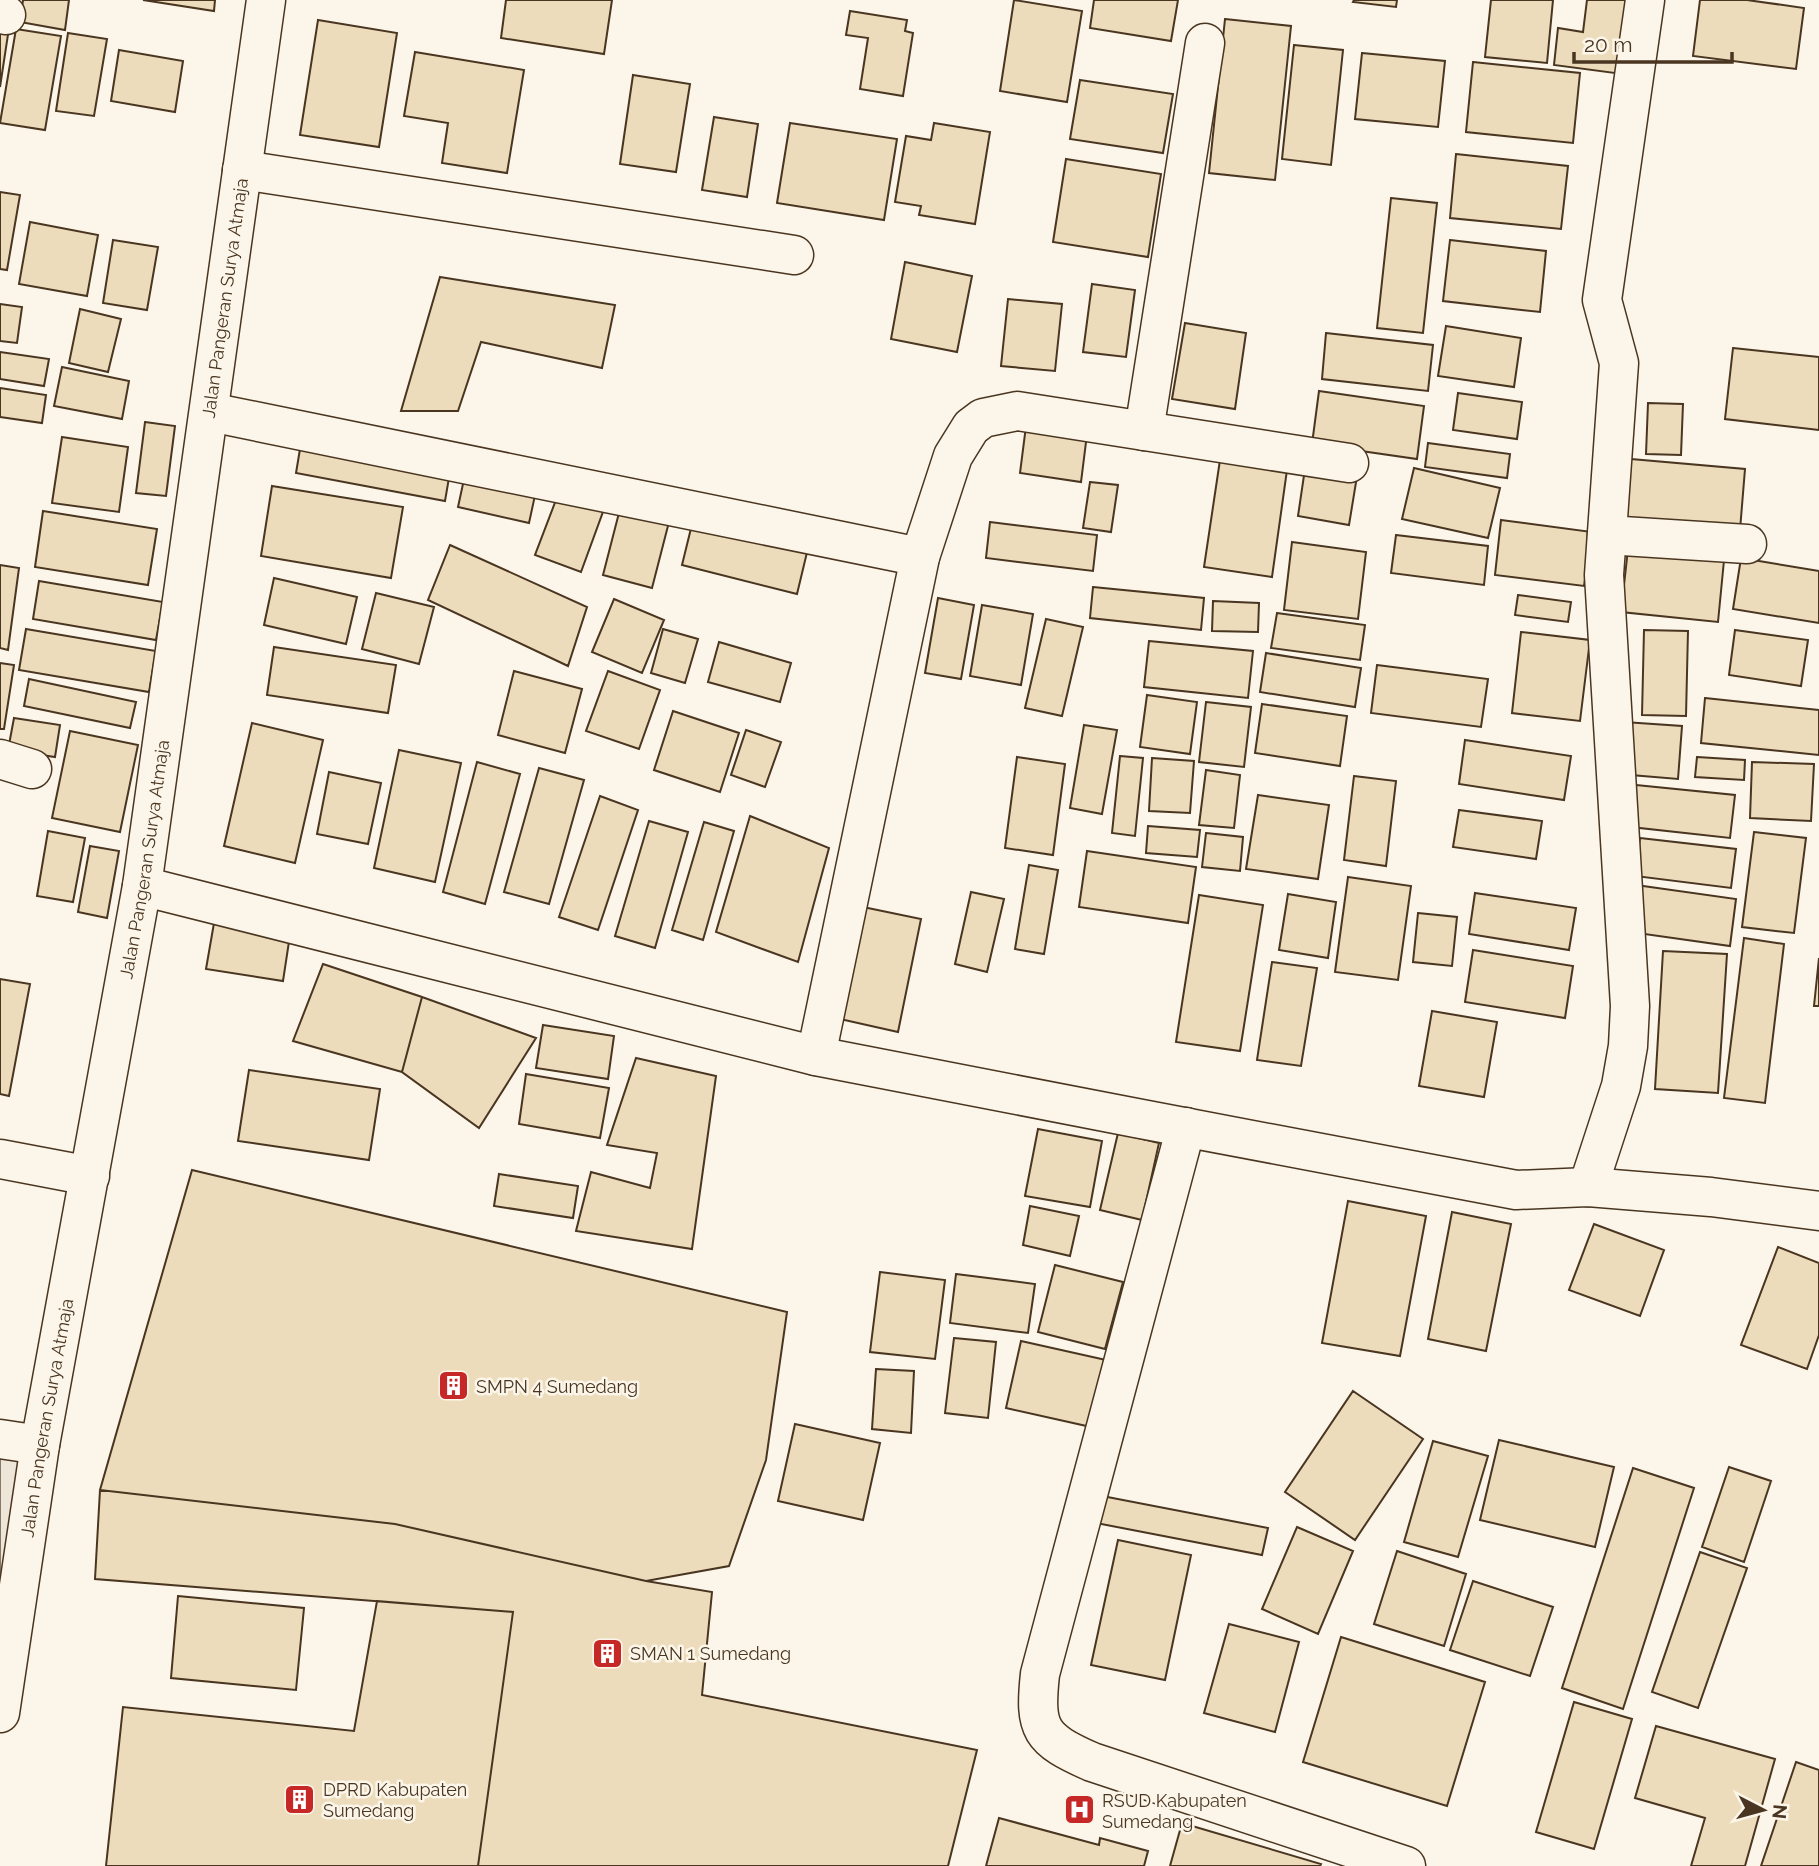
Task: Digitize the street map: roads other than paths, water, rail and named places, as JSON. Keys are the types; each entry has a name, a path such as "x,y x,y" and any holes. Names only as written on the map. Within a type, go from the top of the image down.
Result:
{"street":[{"name":"Jalan Pangeran Surya Atmaja","path":"0,1713 40,1445 142,886 266,0"},
{"path":"1588,1187 1621,1086 1628,1046 1630,1006 1604,575 1619,363 1604,310 1603,285 1645,0"},
{"path":"1144,431 1205,43"},
{"path":"242,170 794,255"},
{"path":"816,1056 920,557 953,456 971,427 983,418 1017,411 1349,463"},
{"path":"209,412 920,557"},
{"path":"1607,535 1747,544"},
{"path":"142,886 816,1056 1516,1190 1588,1187 1711,1197 1819,1211"},
{"path":"1186,1127 1040,1674 1037,1707 1043,1731 1063,1750 1092,1762 1406,1866"},
{"path":"0,1159 90,1176"},
{"path":"0,1439 40,1445"}],"place":[{"name":"SMPN 4 Sumedang","path":"453,1386"},
{"name":"SMAN 1 Sumedang","path":"607,1653"},
{"name":"DPRD Kabupaten Sumedang","path":"300,1799"},
{"name":"RSUD Kabupaten Sumedang","path":"1079,1810"}]}
